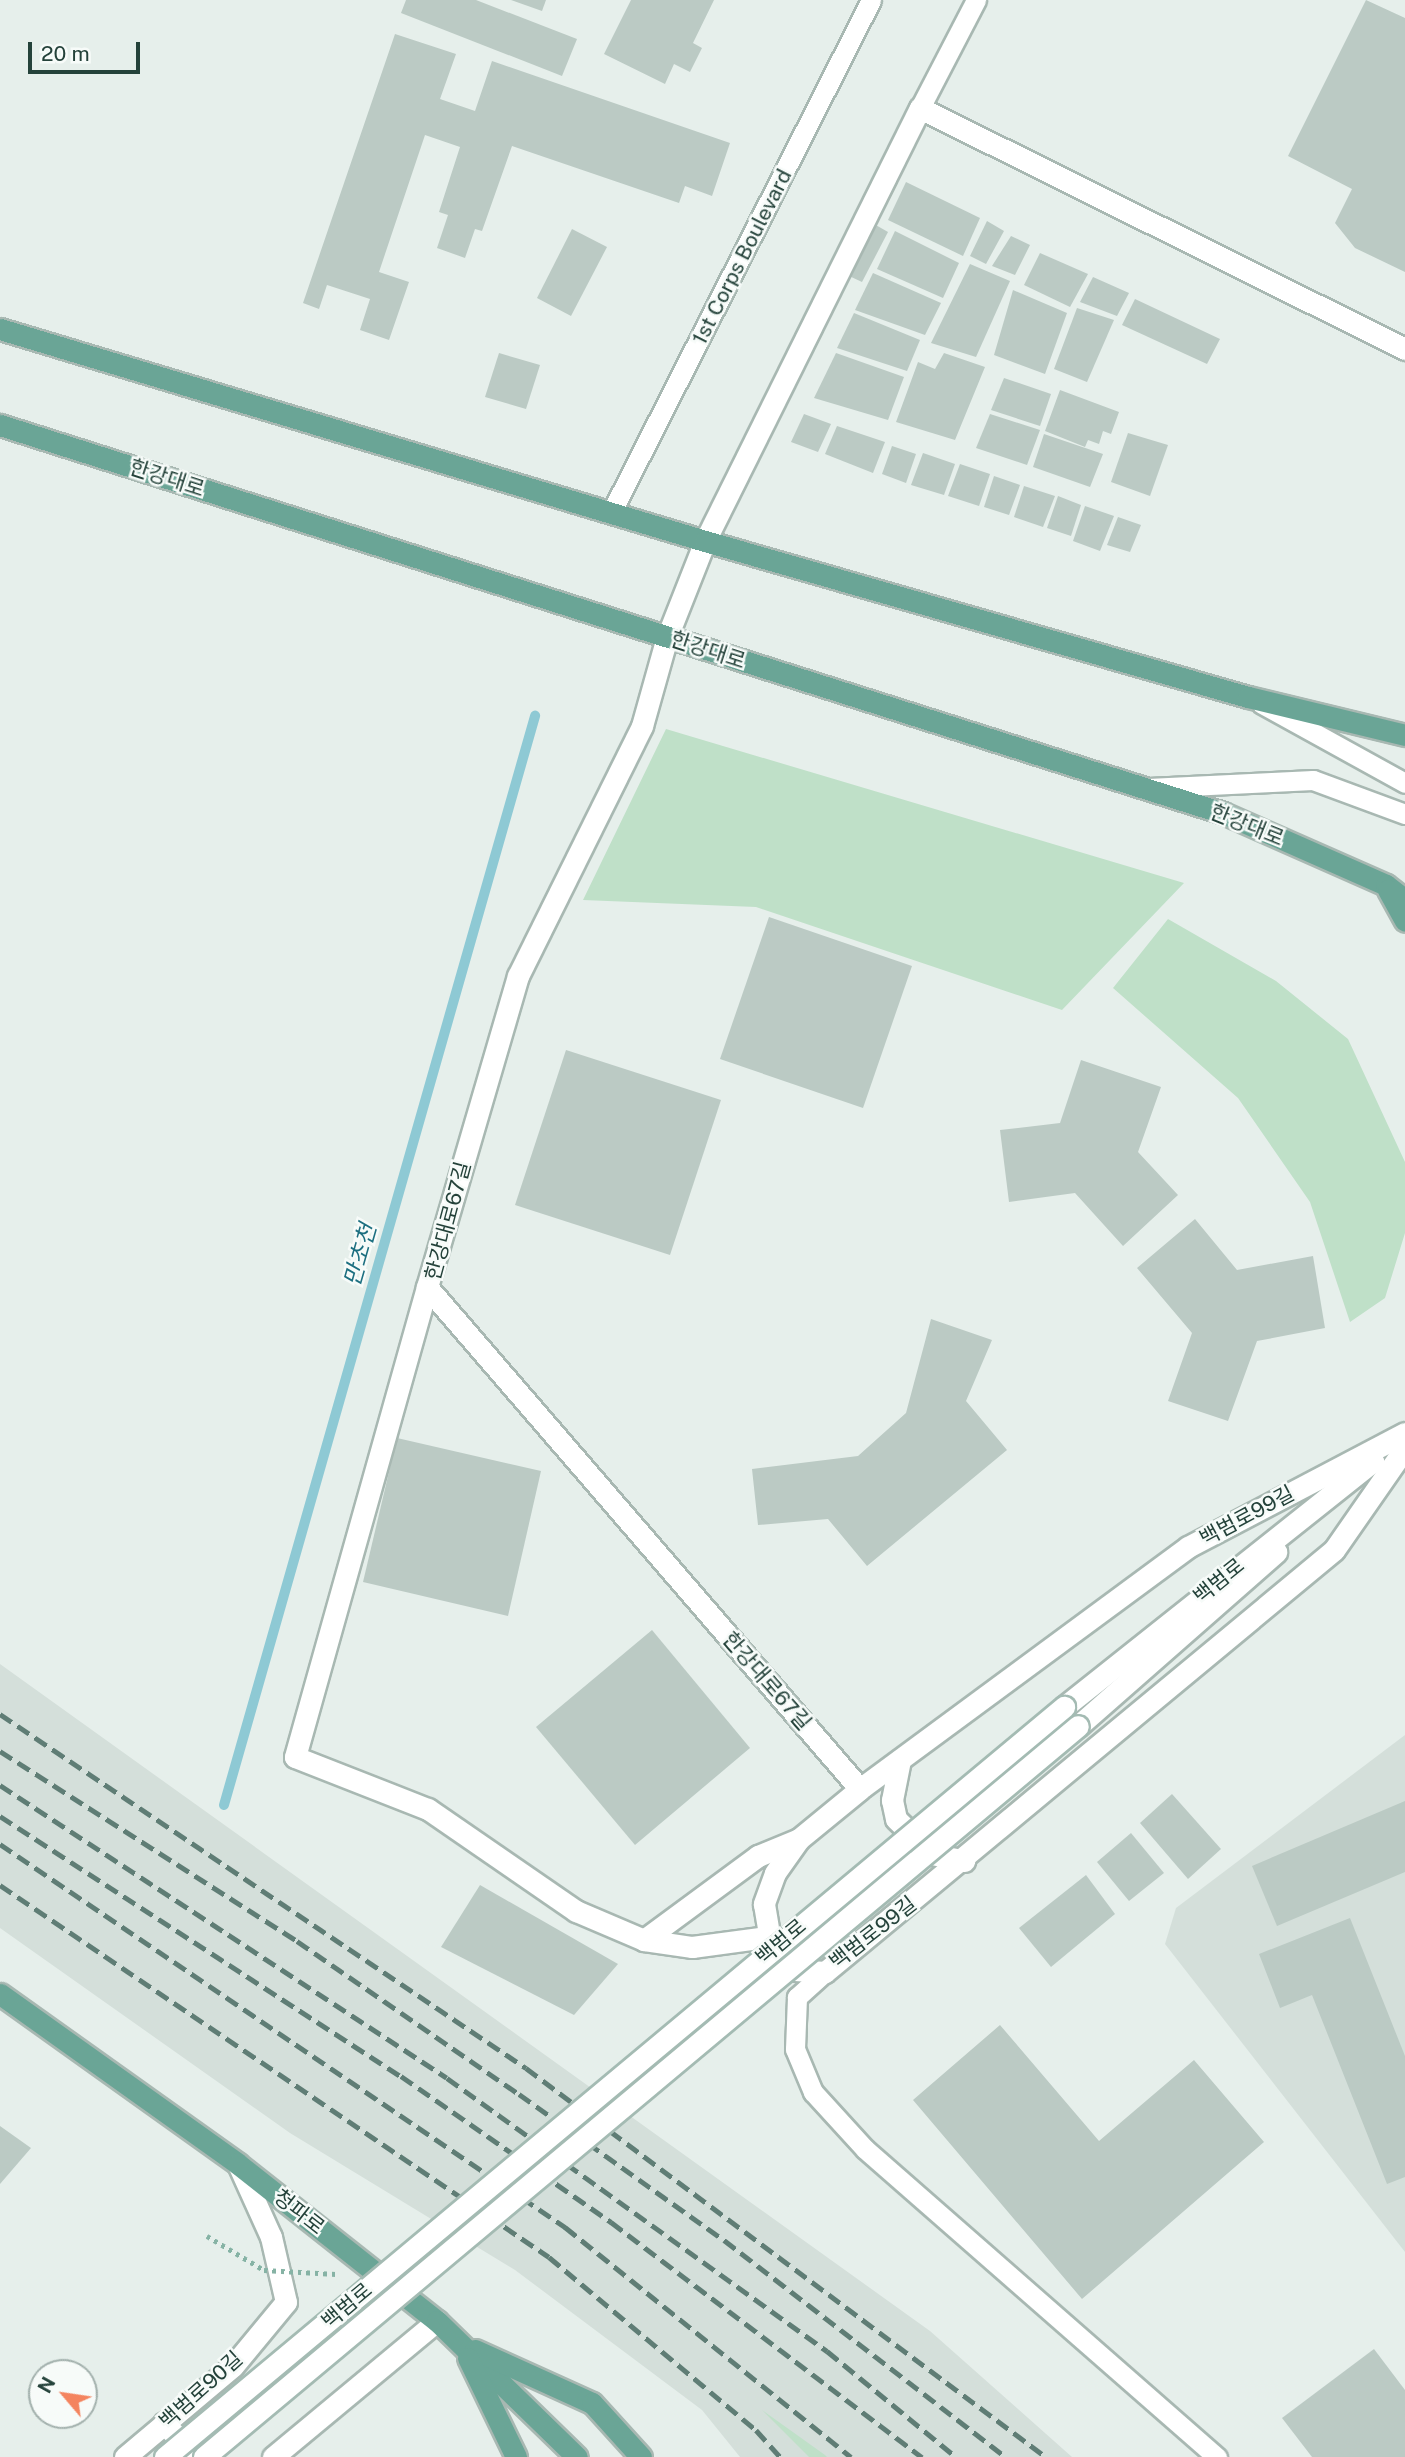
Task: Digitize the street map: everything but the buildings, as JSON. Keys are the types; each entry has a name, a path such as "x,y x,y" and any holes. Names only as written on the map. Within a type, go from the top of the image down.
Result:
{"main road":[{"path":"920,108 1405,349"},
{"name":"한강대로67길","path":"860,1788 427,1287 517,976 642,726 667,637 705,541 920,108"},
{"path":"0,329 705,541 1248,697 1405,735"},
{"name":"한강대로","path":"0,425 1136,788 1223,813 1386,885 1405,900"},
{"path":"1386,885 1405,921"},
{"path":"427,1287 295,1757 428,1809 576,1911 644,1940 692,1947 767,1937"},
{"name":"백범로99길","path":"1405,1436 1188,1547 860,1788 799,1839 775,1873 764,1904 767,1937 781,1962 810,1974 825,1972 964,1861 1334,1550 1405,1448"},
{"name":"백범로","path":"165,2457 1064,1707 1405,1436"},
{"name":"백범로","path":"204,2457 1079,1726 1405,1436"},
{"path":"900,1760 892,1800 896,1819 912,1842 932,1854 964,1861"},
{"path":"644,1940 758,1856 799,1839"},
{"name":"청파로","path":"0,1994 238,2164 437,2321 577,2457"},
{"name":"백범로90길","path":"125,2457 233,2366 286,2302 271,2238 238,2164"},
{"path":"273,2457 437,2321"},
{"path":"461,2343 516,2457"},
{"path":"461,2343 592,2403 641,2457"},
{"path":"164,2423 196,2457"}],"lane":[{"name":"1st Corps Boulevard","path":"611,513 871,0"},
{"path":"920,108 976,0"},
{"path":"1248,697 1405,783"},
{"path":"1136,788 1313,780 1405,814"},
{"path":"825,1972 797,1997 795,2049 813,2092 865,2149 1217,2457"}],"path":[{"path":"206,2236 264,2270 347,2275"}],"shaded area":[{"path":"0,1664 930,2331 1072,2457 740,2457 702,2410 515,2270 290,2133 0,1928"},
{"path":"1405,1735 1405,2252 1165,1944 1176,1908"}],"green space":[{"path":"666,729 1184,883 1062,1010 756,907 583,900"},
{"path":"1168,919 1276,981 1348,1039 1405,1162 1405,1233 1385,1298 1350,1322 1310,1202 1238,1098 1113,988"},
{"path":"762,2410 825,2455 827,2457 809,2457"}],"waterway":[{"name":"만초천","path":"224,1805 535,716"}],"railway":[{"path":"0,1714 526,2068 1046,2457"},
{"path":"0,1751 297,1941 519,2094 724,2240 1006,2457"},
{"path":"0,1785 447,2078 827,2351 956,2457"},
{"path":"0,1816 401,2076 611,2222 922,2457"},
{"path":"0,1844 565,2227 851,2457"},
{"path":"0,1885 549,2257 756,2430 780,2457"}]}
